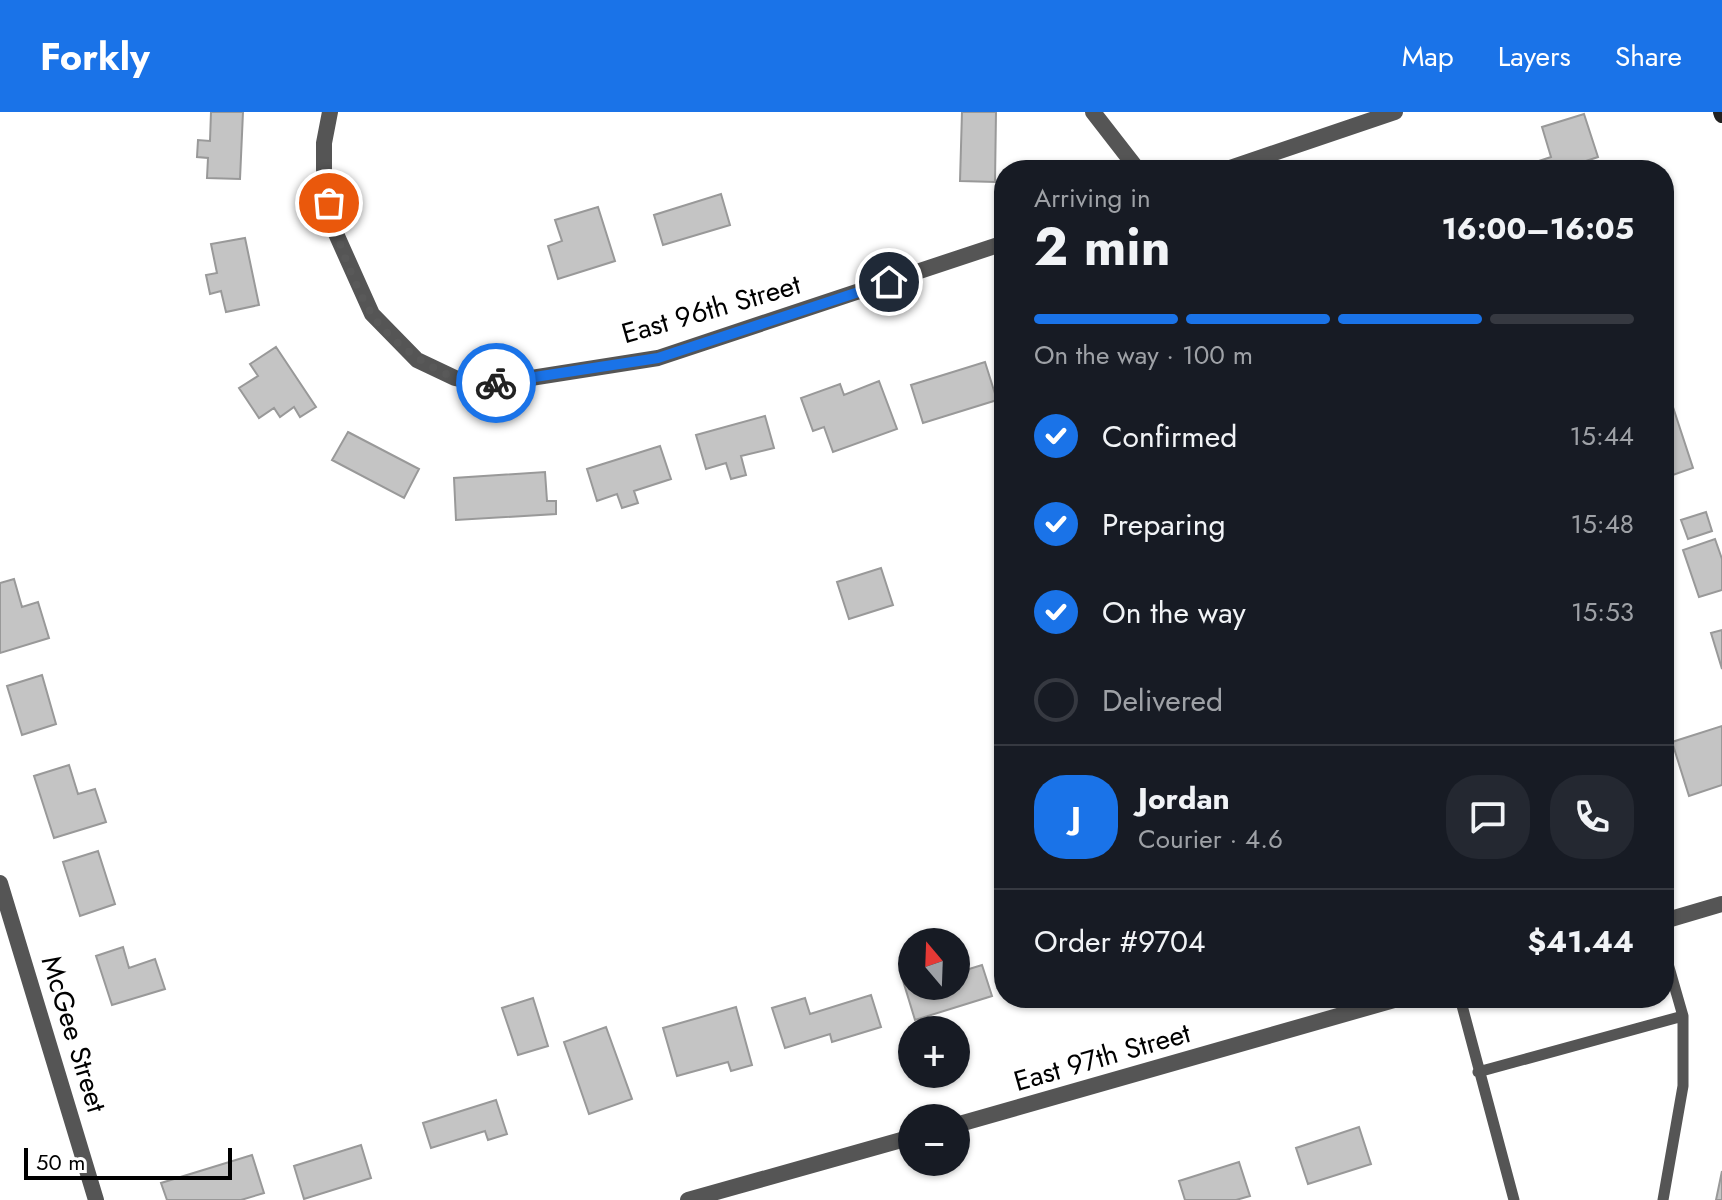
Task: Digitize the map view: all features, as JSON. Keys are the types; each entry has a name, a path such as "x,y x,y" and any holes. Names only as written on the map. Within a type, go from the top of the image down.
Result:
{"street":[{"name":"East 96th Street","path":"330,112 324,143 324,179 333,227 372,314 417,360 455,378 487,385 658,358 994,246"},
{"path":"1093,112 1130,160"},
{"path":"1253,160 1395,112"},
{"name":"McGee Street","path":"0,883 44,1020 96,1200"},
{"path":"1674,918 1722,904"},
{"name":"East 97th Street","path":"970,1121 1366,1008"},
{"path":"688,1200 898,1141"}],"lane":[{"path":"1663,1200 1683,1086 1683,1016 1674,985"},
{"path":"1462,1008 1514,1200"},
{"path":"1478,1072 1683,1016"}],"building":[{"path":"211,112 243,112 240,179 207,178 208,158 197,157 198,140 210,141"},
{"path":"962,112 996,112 994,182 960,181"},
{"path":"1584,114 1598,157 1589,160 1542,160 1551,157 1542,127"},
{"path":"721,194 730,225 663,245 654,215"},
{"path":"598,207 615,261 558,279 548,246 562,241 555,220"},
{"path":"245,238 259,305 226,312 221,291 210,294 206,275 217,273 211,244"},
{"path":"276,347 316,407 300,417 294,407 280,417 274,408 259,418 239,388 258,376 250,364"},
{"path":"985,362 994,401 923,423 911,385"},
{"path":"879,381 897,429 833,452 824,427 813,431 801,398 840,384 844,395"},
{"path":"1674,410 1693,468 1674,475"},
{"path":"765,416 774,448 741,456 746,475 731,479 726,463 706,469 696,435"},
{"path":"348,432 419,469 404,498 332,460"},
{"path":"660,446 671,479 634,491 638,503 622,508 617,494 597,501 587,469"},
{"path":"545,472 547,501 556,501 556,514 456,520 454,478"},
{"path":"1706,512 1712,531 1688,539 1681,520"},
{"path":"1715,539 1722,559 1722,590 1699,597 1683,550"},
{"path":"881,568 893,605 849,619 837,582"},
{"path":"14,579 22,607 38,602 49,638 0,653 0,583"},
{"path":"1722,630 1722,669 1711,633"},
{"path":"42,675 56,724 22,735 7,686"},
{"path":"1722,726 1722,785 1689,796 1674,741"},
{"path":"69,765 78,794 95,789 106,822 54,838 34,776"},
{"path":"98,851 115,904 80,916 63,862"},
{"path":"123,947 129,968 155,959 165,989 112,1005 96,956"},
{"path":"982,965 992,996 928,1016 914,1016 909,1000 970,1000 970,969"},
{"path":"871,995 881,1027 832,1042 830,1034 785,1048 772,1008 805,998 810,1014"},
{"path":"533,998 548,1046 518,1055 502,1008"},
{"path":"736,1007 752,1065 731,1071 728,1062 677,1076 663,1028"},
{"path":"606,1027 632,1099 589,1114 564,1042"},
{"path":"496,1100 507,1134 488,1140 485,1131 431,1148 423,1123"},
{"path":"1359,1127 1371,1164 1308,1184 1296,1148"},
{"path":"361,1145 371,1178 304,1199 294,1166"},
{"path":"252,1155 264,1193 241,1200 167,1200 161,1183"},
{"path":"1239,1162 1250,1196 1236,1200 1185,1200 1179,1181"},
{"path":"1722,1171 1722,1200 1716,1200"}],"way so far":[{"path":"329,203 333,227 372,314 417,360 455,378 487,385 496,383"}],"route":[{"path":"496,383 658,358 889,282"}]}
